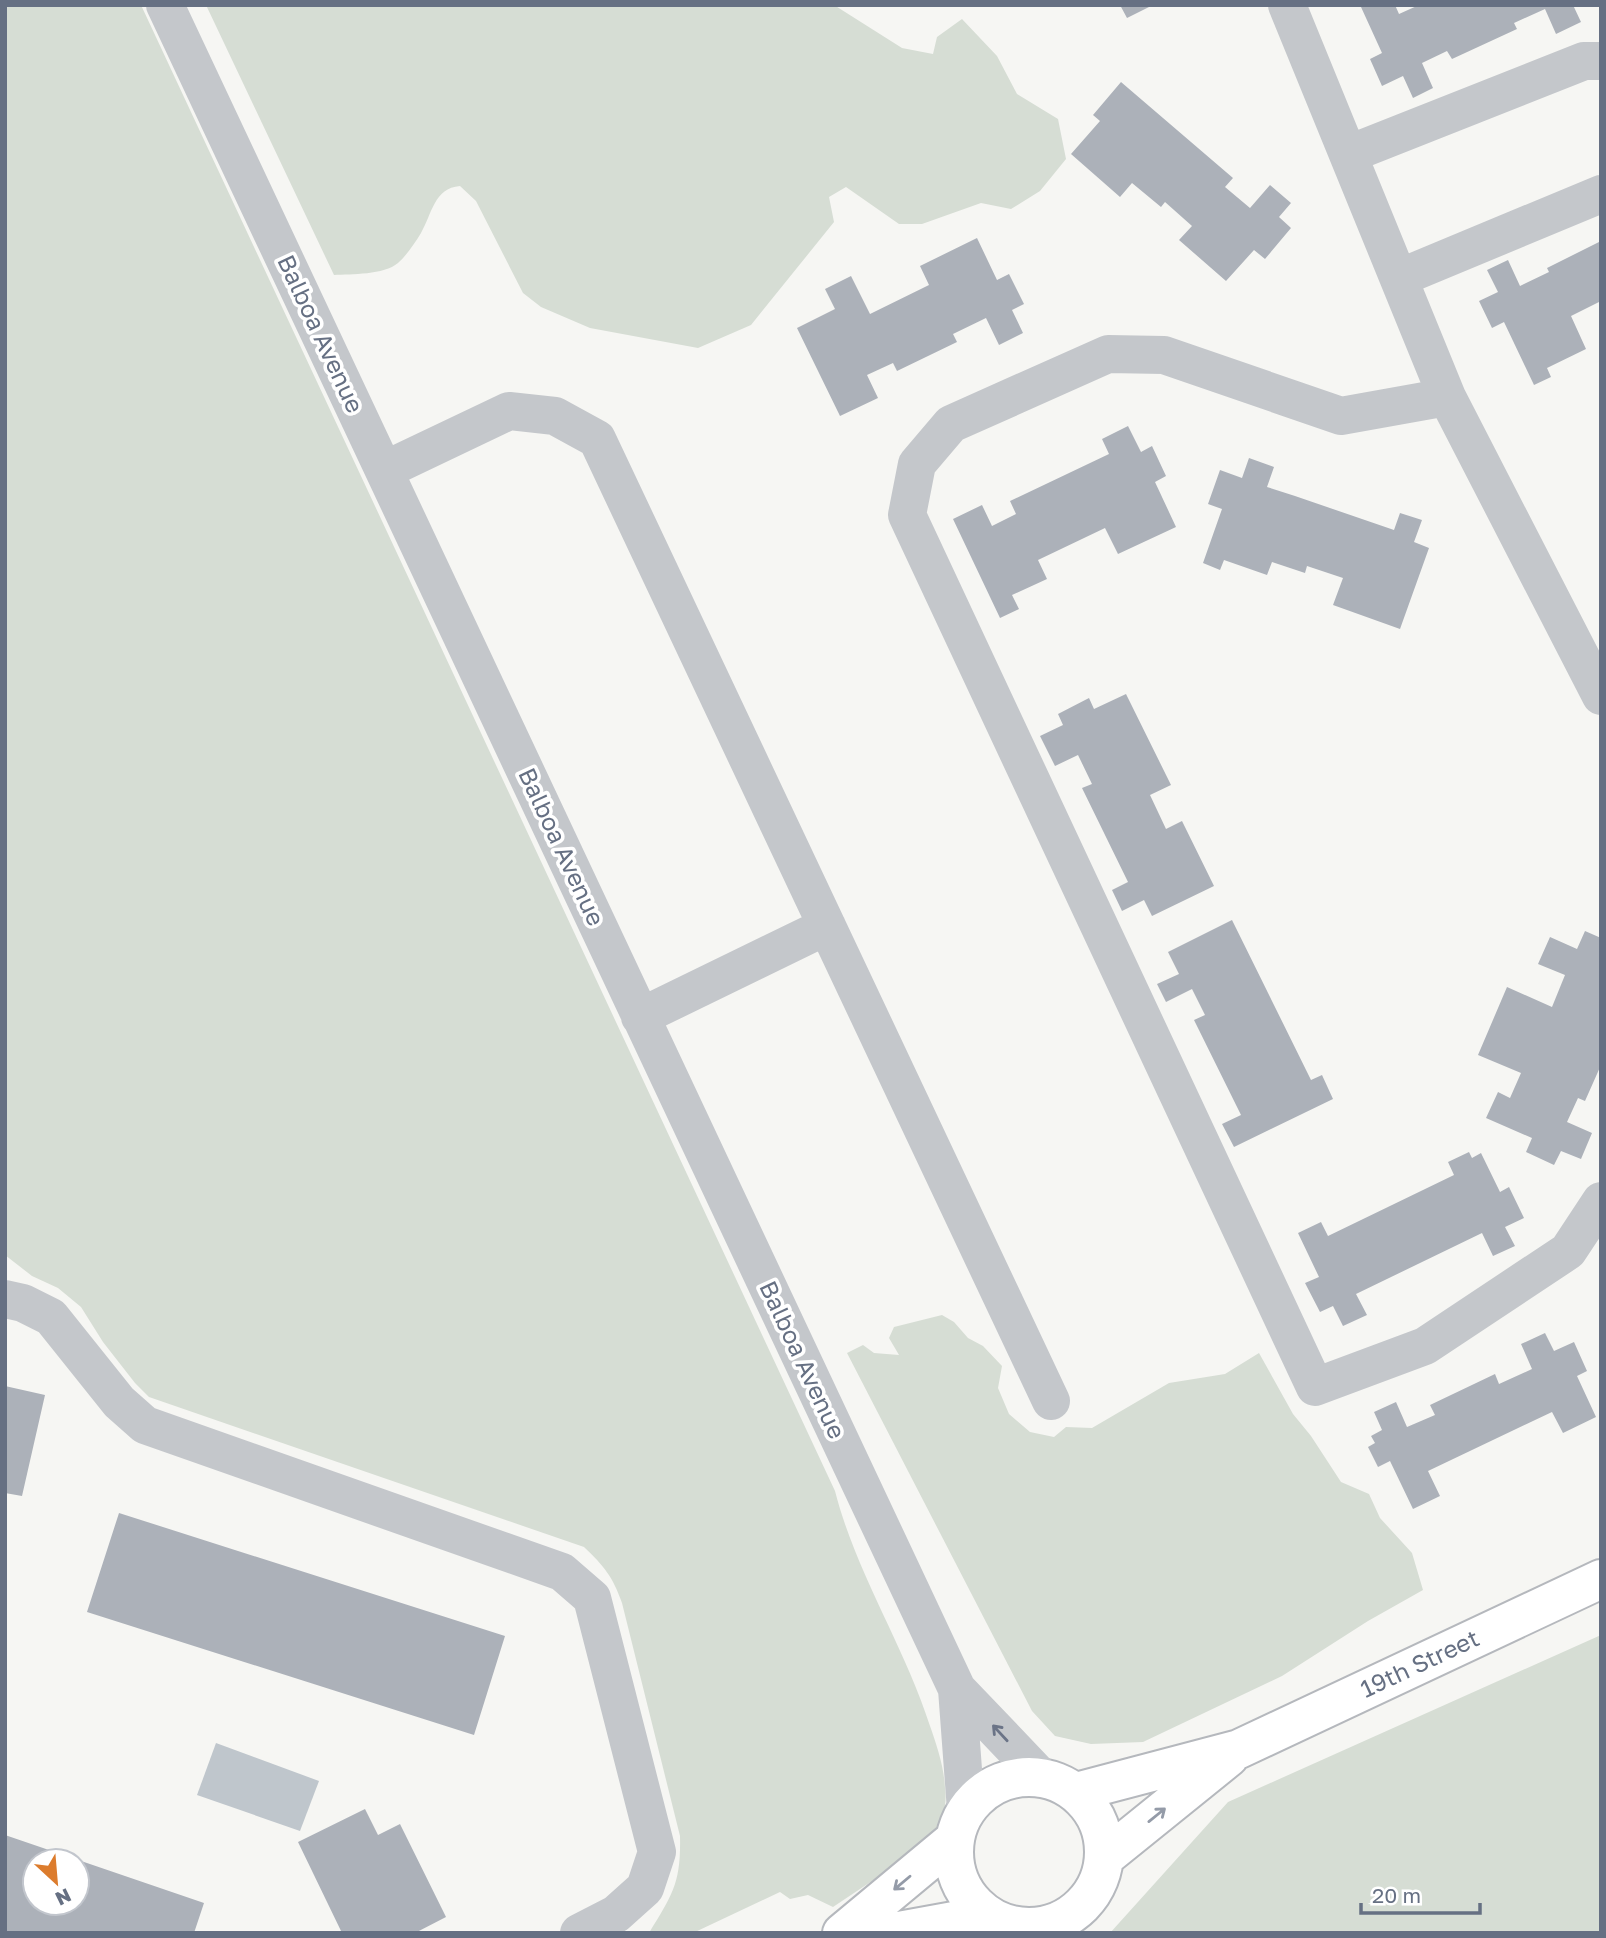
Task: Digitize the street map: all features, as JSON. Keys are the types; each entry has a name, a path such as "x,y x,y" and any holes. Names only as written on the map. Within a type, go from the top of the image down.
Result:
{"main road":[{"name":"19th Street","path":"1104,1858 1239,1749 1601,1579"},
{"name":"19th Street","path":"1059,1785 1239,1749"},
{"path":"842,1933 961,1824 979,1796 999,1783 1024,1776 1059,1785 1085,1800 1104,1839 1100,1876 1089,1898 1059,1921 1023,1927 1004,1923 973,1902 960,1881 954,1858 961,1824"},
{"path":"888,1933 987,1914"}],"street":[{"name":"Balboa Avenue","path":"165,5 957,1689 1059,1785"},
{"path":"1287,5 1447,397 1601,696"},
{"path":"1349,154 1584,61 1601,61"},
{"path":"1399,278 1601,194"},
{"path":"1447,397 1341,416 1164,355 1108,354 951,424 917,464 907,516 1315,1387 1425,1346 1569,1251 1601,1201"},
{"path":"385,470 509,411 555,416 597,439 1051,1401"},
{"path":"640,1017 827,926"},
{"path":"5,1299 23,1303 51,1317 119,1402 145,1424 562,1572 592,1598 656,1852 645,1888 616,1914 579,1933"},
{"name":"Balboa Avenue","path":"957,1689 961,1824"}],"shaded area":[{"path":"5,5 141,5 835,1491 855,1551 907,1667 933,1734 940,1757 946,1799 937,1830 890,1869 833,1907 808,1895 790,1899 780,1892 693,1933 649,1933 674,1888 679,1866 680,1836 622,1603 607,1572 597,1560 584,1547 149,1397 103,1342 81,1307 58,1288 32,1276 5,1255"},
{"path":"206,5 834,5 902,48 933,54 937,37 962,19 997,56 1017,94 1058,119 1066,159 1040,191 1011,209 981,203 922,224 899,224 846,187 829,197 834,222 751,325 698,348 590,328 541,307 523,293 476,201 460,186 451,188 439,197 419,237 398,263 376,272 334,275"},
{"path":"942,1315 954,1322 968,1338 983,1346 1002,1366 998,1388 1009,1414 1030,1432 1054,1437 1066,1427 1092,1428 1169,1383 1225,1374 1259,1353 1293,1414 1341,1482 1369,1494 1380,1518 1412,1553 1423,1590 1368,1621 1282,1676 1143,1742 1091,1744 1055,1736 1032,1711 847,1353 863,1345 874,1353 899,1355 889,1338 894,1327"},
{"path":"1601,1635 1601,1933 1110,1933 1228,1802"},
{"path":"216,1743 319,1781 300,1831 197,1795"}],"building":[{"path":"1120,5 1153,5 1127,18"},
{"path":"1395,5 1399,14 1419,5 1573,5 1581,22 1556,34 1545,9 1514,23 1517,29 1452,59 1447,51 1422,63 1433,88 1413,98 1403,76 1382,86 1370,59 1382,53 1361,7"},
{"path":"1121,82 1233,178 1225,187 1250,208 1270,185 1291,203 1279,217 1291,228 1265,259 1254,250 1226,281 1179,240 1192,226 1165,202 1161,207 1132,183 1120,197 1071,154 1100,121 1093,115"},
{"path":"977,238 997,280 1009,274 1024,304 1012,310 1023,333 999,345 986,318 953,334 957,342 897,371 893,363 867,375 878,398 840,416 797,328 835,309 825,289 851,276 870,314 929,285 920,266"},
{"path":"1601,241 1601,301 1571,316 1586,349 1547,368 1551,377 1534,385 1504,322 1492,328 1479,301 1498,292 1487,270 1508,260 1520,286 1549,272 1547,268"},
{"path":"1128,426 1141,452 1152,446 1166,476 1155,482 1176,527 1118,554 1105,528 1038,560 1047,579 1012,595 1019,609 1000,618 953,519 982,505 992,526 1016,514 1010,501 1109,454 1102,439"},
{"path":"1249,458 1274,467 1267,487 1394,530 1400,513 1422,520 1414,542 1429,548 1400,629 1333,605 1343,578 1307,566 1305,573 1272,562 1267,575 1224,560 1220,570 1203,563 1222,509 1208,504 1220,470 1242,478"},
{"path":"1126,694 1171,785 1150,795 1166,829 1182,821 1214,886 1152,916 1144,900 1122,911 1112,890 1128,882 1082,788 1092,784 1078,755 1055,766 1040,736 1063,725 1058,714 1089,698 1094,709"},
{"path":"1232,920 1311,1080 1322,1075 1333,1099 1234,1147 1222,1124 1241,1115 1194,1020 1205,1015 1192,989 1166,1002 1157,984 1179,974 1168,952"},
{"path":"1585,931 1601,938 1601,1065 1585,1101 1578,1098 1567,1122 1592,1133 1581,1159 1561,1151 1554,1165 1526,1152 1532,1138 1486,1118 1498,1092 1510,1098 1521,1073 1478,1055 1507,987 1552,1007 1565,975 1538,964 1550,937 1577,949"},
{"path":"1469,1152 1472,1158 1481,1153 1500,1192 1509,1187 1524,1218 1505,1227 1515,1246 1493,1256 1482,1233 1356,1294 1367,1315 1343,1326 1333,1306 1320,1312 1305,1283 1319,1277 1298,1233 1321,1222 1328,1236 1454,1175 1448,1162"},
{"path":"1545,1333 1554,1351 1574,1342 1587,1371 1577,1376 1596,1417 1563,1433 1552,1412 1428,1471 1440,1496 1413,1509 1390,1461 1378,1467 1368,1447 1375,1443 1371,1436 1382,1430 1374,1412 1396,1402 1407,1427 1435,1415 1430,1405 1495,1374 1499,1384 1532,1369 1521,1344"},
{"path":"5,1386 45,1395 22,1496 5,1493"},
{"path":"119,1513 505,1636 474,1735 87,1612"},
{"path":"365,1809 378,1835 400,1824 446,1917 415,1933 342,1933 298,1842"},
{"path":"5,1835 40,1847 21,1847 21,1917 91,1917 91,1864 204,1903 194,1933 5,1933"}]}
